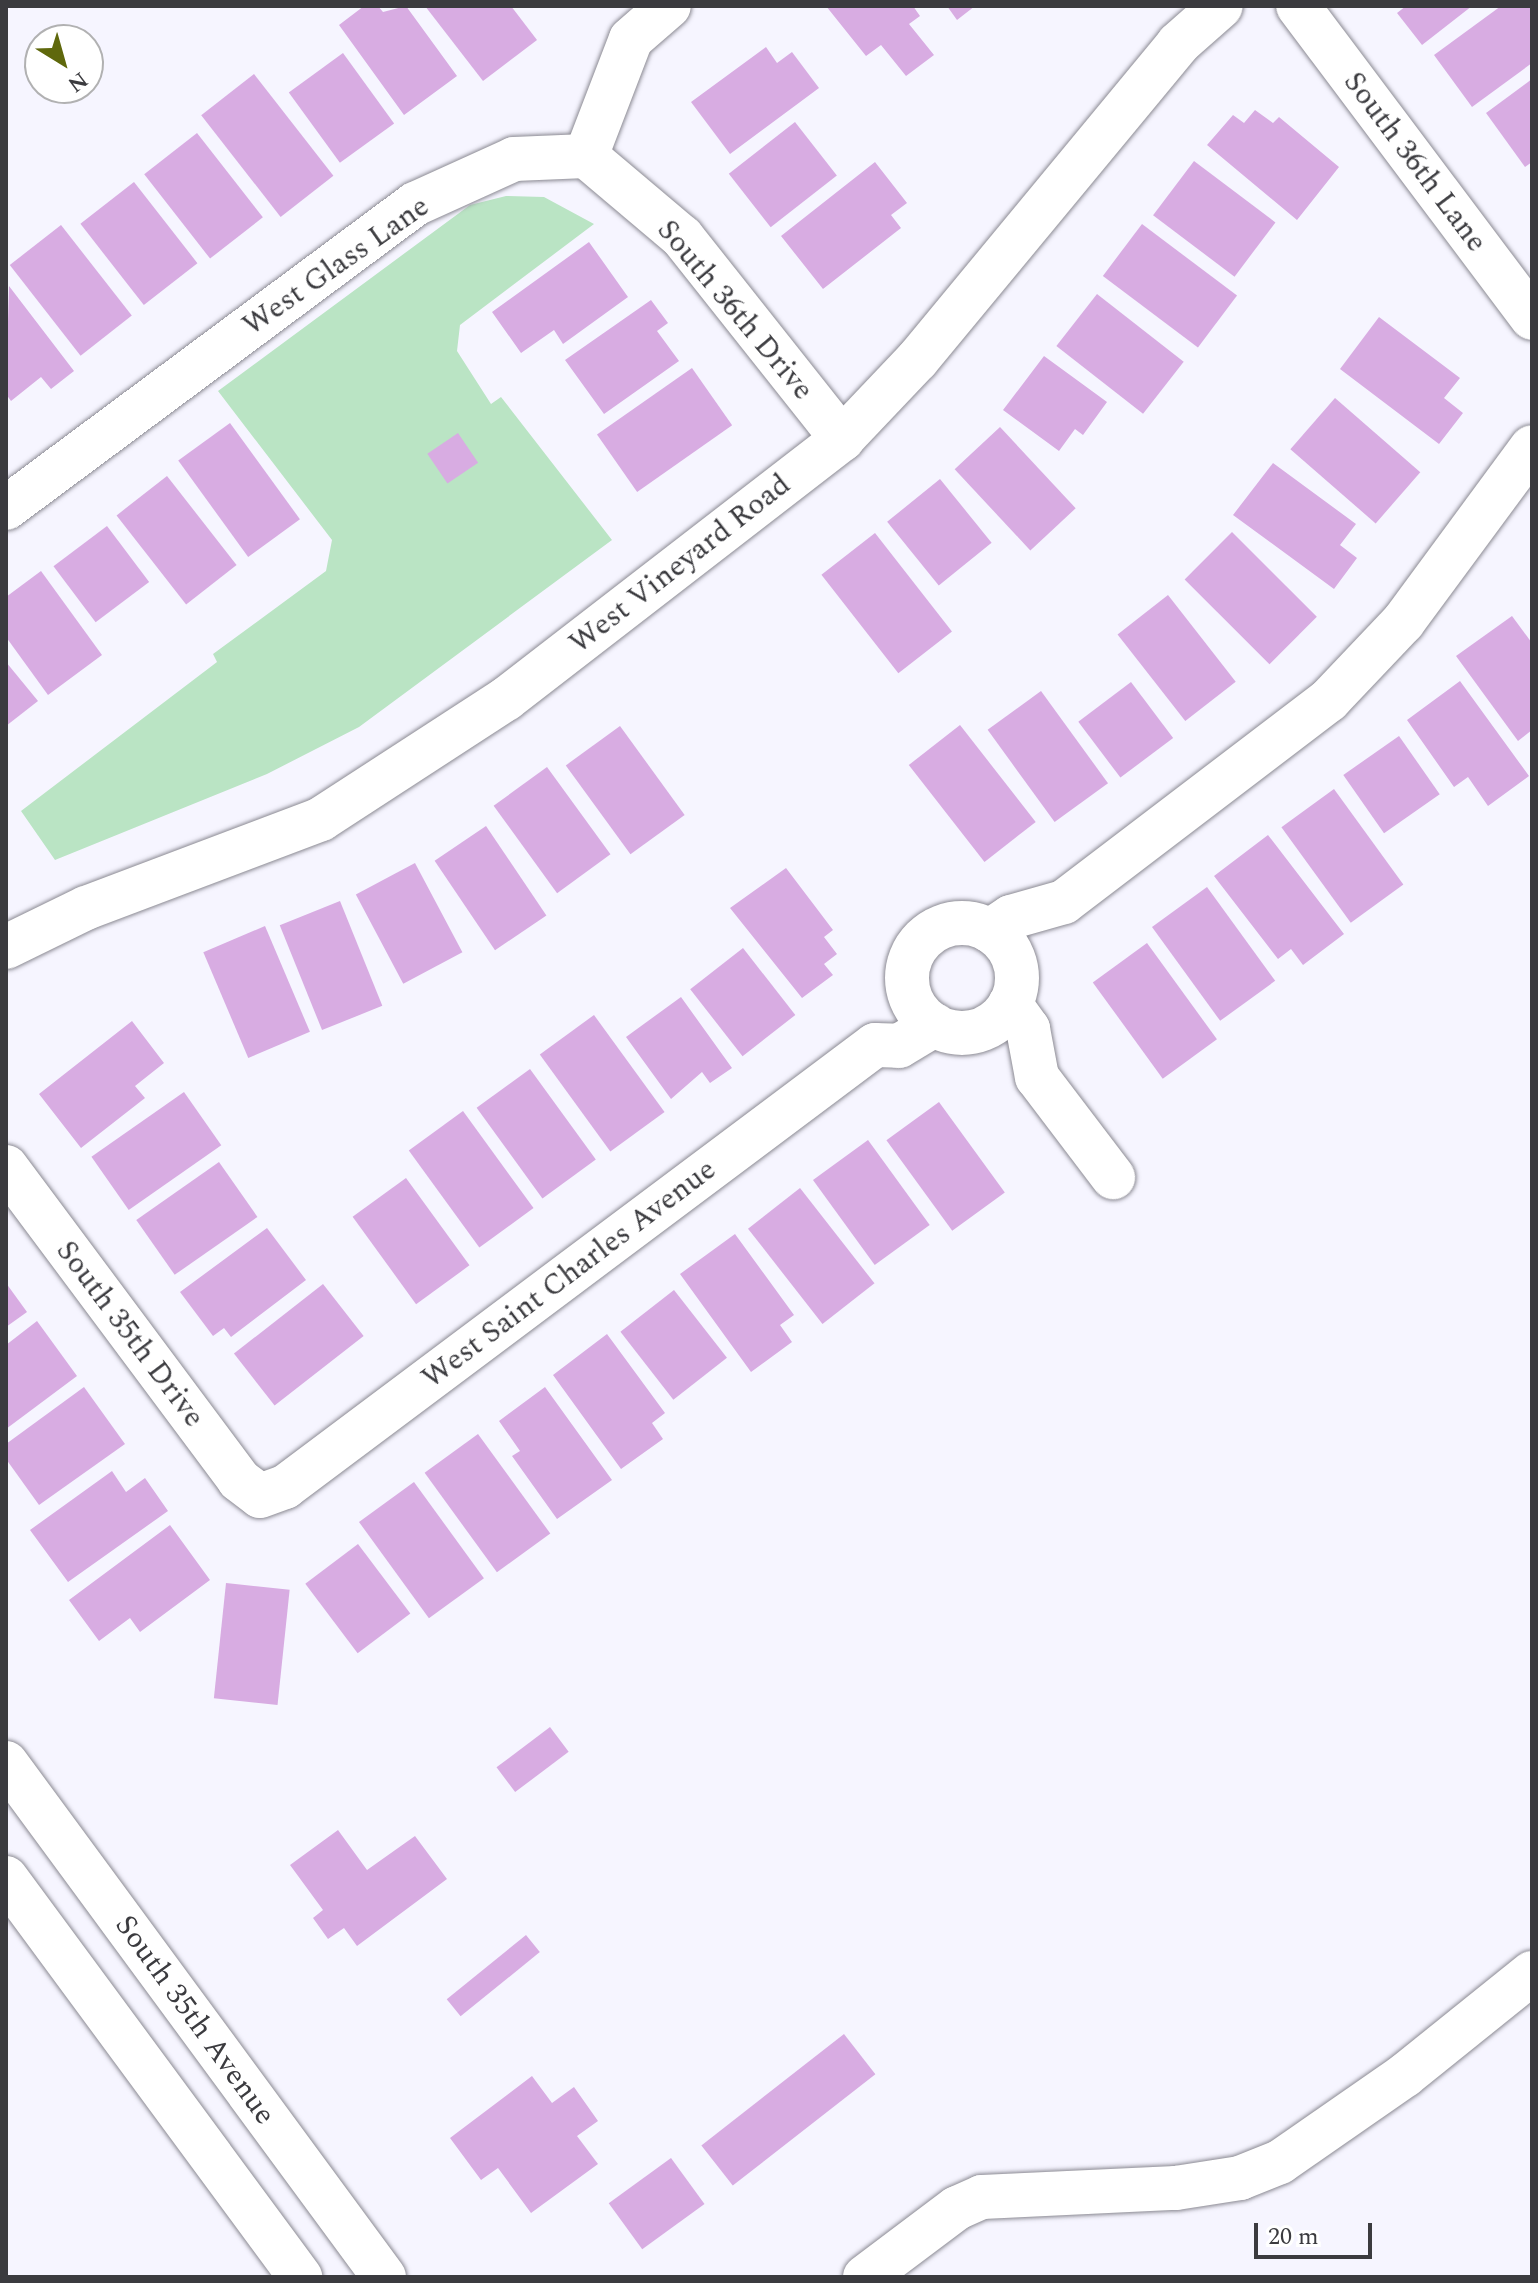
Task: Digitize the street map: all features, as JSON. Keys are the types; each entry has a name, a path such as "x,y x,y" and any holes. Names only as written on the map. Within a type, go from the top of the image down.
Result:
{"street":[{"path":"586,156 631,39 669,6"},
{"name":"West Vineyard Road","path":"6,947 86,908 334,811 506,699 842,439 936,338 1178,44 1221,6"},
{"name":"South 36th Lane","path":"1298,6 1532,318"},
{"name":"South 36th Drive","path":"586,156 682,237 842,439"},
{"name":"West Glass Lane","path":"6,508 415,204 514,159 586,156"},
{"path":"990,931 1011,917 1064,902 1329,700 1403,622 1532,447"},
{"path":"938,1016 987,1027 1064,902"},
{"path":"1037,1077 999,1059 938,1016 911,956 936,929 972,924 990,931 1004,942 1013,988 1028,1029 1037,1077 1113,1177"},
{"name":"West Saint Charles Avenue","path":"260,1496 285,1487 875,1045 899,1046 938,1016"},
{"name":"South 35th Drive","path":"6,1167 239,1480 260,1496"},
{"name":"South 35th Avenue","path":"6,1763 384,2277"},
{"path":"6,1878 300,2277"},
{"path":"865,2277 957,2208 982,2197 1176,2188 1240,2178 1280,2162 1405,2075 1532,1973"}],"green space":[{"path":"506,196 544,197 594,224 460,325 457,351 491,404 501,397 612,540 359,727 267,774 55,860 21,811 217,662 213,654 326,571 332,540 218,391 470,205"}],"building":[{"path":"364,6 378,6 383,12 406,6 457,76 404,115 339,25"},
{"path":"425,6 511,6 537,40 483,81"},
{"path":"826,6 913,6 920,16 909,24 934,55 906,76 881,45 866,56"},
{"path":"947,6 975,6 957,20"},
{"path":"1406,6 1472,6 1422,45 1397,13"},
{"path":"1501,6 1532,6 1532,63 1472,107 1434,55"},
{"path":"766,47 777,63 792,52 819,88 730,154 691,102"},
{"path":"343,53 394,123 340,163 289,92"},
{"path":"254,74 333,176 281,217 201,115"},
{"path":"1532,79 1532,162 1525,167 1486,113"},
{"path":"1255,110 1273,123 1279,117 1339,167 1297,220 1207,145 1233,115 1244,123"},
{"path":"795,122 837,176 771,227 729,174"},
{"path":"197,133 263,217 210,259 144,174"},
{"path":"1194,161 1275,222 1235,277 1153,215"},
{"path":"875,162 907,203 891,215 901,228 823,289 781,236"},
{"path":"134,182 197,263 144,305 80,224"},
{"path":"1142,224 1237,296 1198,348 1103,276"},
{"path":"61,225 132,316 81,356 10,265"},
{"path":"589,242 628,297 563,344 554,330 521,353 492,312"},
{"path":"9,286 74,371 51,389 41,377 11,401 6,394"},
{"path":"1097,294 1184,362 1143,414 1056,346"},
{"path":"651,300 668,323 657,331 679,361 604,414 565,360"},
{"path":"1379,317 1460,378 1444,398 1463,413 1439,444 1340,369"},
{"path":"1044,356 1107,402 1083,435 1075,429 1059,451 1003,410"},
{"path":"692,368 732,425 637,492 597,435"},
{"path":"1335,398 1420,472 1376,523 1290,449"},
{"path":"230,423 300,519 248,557 178,461"},
{"path":"1000,427 1076,508 1030,550 955,469"},
{"path":"458,433 478,463 447,484 427,454"},
{"path":"1273,463 1356,524 1340,545 1357,558 1334,589 1233,515"},
{"path":"167,476 237,565 186,604 117,515"},
{"path":"940,479 992,543 939,586 887,522"},
{"path":"107,526 149,582 96,622 53,566"},
{"path":"1232,532 1317,617 1269,664 1185,579"},
{"path":"875,533 952,632 898,673 821,575"},
{"path":"41,571 102,655 48,695 6,637 6,597"},
{"path":"1168,595 1236,682 1185,721 1118,634"},
{"path":"1512,616 1532,643 1532,730 1518,741 1456,656"},
{"path":"6,662 38,701 6,726"},
{"path":"1460,681 1529,776 1488,806 1468,777 1454,787 1407,720"},
{"path":"1131,682 1173,738 1120,778 1078,722"},
{"path":"1041,691 1108,783 1055,822 988,730"},
{"path":"960,725 1036,822 985,862 909,765"},
{"path":"620,726 685,815 630,854 566,765"},
{"path":"1399,736 1440,794 1384,833 1343,775"},
{"path":"547,767 610,854 557,893 494,806"},
{"path":"1334,789 1403,884 1351,923 1281,827"},
{"path":"486,826 546,916 495,950 435,861"},
{"path":"1268,835 1344,934 1303,965 1291,949 1278,959 1214,876"},
{"path":"415,863 462,952 403,984 356,894"},
{"path":"786,868 833,930 824,937 837,954 824,964 833,975 802,998 730,908"},
{"path":"1207,887 1275,981 1220,1021 1152,927"},
{"path":"340,901 382,1006 322,1030 280,925"},
{"path":"265,926 310,1032 248,1058 203,952"},
{"path":"1147,943 1217,1039 1163,1079 1093,982"},
{"path":"743,948 795,1015 743,1056 690,989"},
{"path":"681,997 732,1068 710,1083 702,1072 671,1099 626,1037"},
{"path":"594,1015 665,1112 610,1151 540,1054"},
{"path":"132,1021 164,1063 135,1086 145,1098 81,1148 39,1094"},
{"path":"530,1069 596,1160 542,1198 477,1108"},
{"path":"184,1092 221,1145 129,1210 91,1157"},
{"path":"939,1102 1005,1193 952,1231 886,1140"},
{"path":"463,1111 534,1208 479,1247 409,1150"},
{"path":"868,1140 930,1225 875,1265 813,1180"},
{"path":"219,1162 257,1217 175,1275 136,1220"},
{"path":"406,1178 469,1265 416,1304 353,1217"},
{"path":"800,1188 874,1283 822,1324 748,1229"},
{"path":"267,1228 306,1280 231,1337 224,1328 213,1336 180,1292"},
{"path":"735,1234 794,1315 780,1325 792,1342 751,1372 680,1274"},
{"path":"6,1283 27,1312 6,1327"},
{"path":"323,1284 364,1336 275,1406 234,1354"},
{"path":"674,1290 727,1358 673,1400 620,1332"},
{"path":"37,1321 77,1376 6,1429 6,1345"},
{"path":"607,1334 665,1413 652,1423 663,1439 621,1469 553,1375"},
{"path":"84,1387 125,1444 39,1505 6,1459 6,1444"},
{"path":"545,1387 612,1480 557,1519 512,1456 520,1451 499,1421"},
{"path":"478,1434 550,1534 497,1572 425,1473"},
{"path":"112,1471 126,1492 145,1478 168,1511 68,1582 30,1530"},
{"path":"414,1482 484,1578 429,1618 359,1522"},
{"path":"170,1525 210,1580 140,1632 130,1618 99,1641 69,1600"},
{"path":"358,1544 410,1613 358,1653 305,1584"},
{"path":"226,1583 290,1590 278,1705 214,1698"},
{"path":"550,1727 569,1752 515,1792 496,1767"},
{"path":"338,1830 367,1870 415,1836 447,1879 357,1946 344,1928 328,1939 313,1918 323,1910 290,1865"},
{"path":"526,1935 540,1952 461,2016 447,1999"},
{"path":"844,2034 875,2074 733,2186 701,2145"},
{"path":"532,2076 552,2103 574,2087 598,2121 577,2136 598,2164 531,2213 498,2168 481,2180 450,2138"},
{"path":"671,2158 705,2204 642,2249 609,2203"}]}
